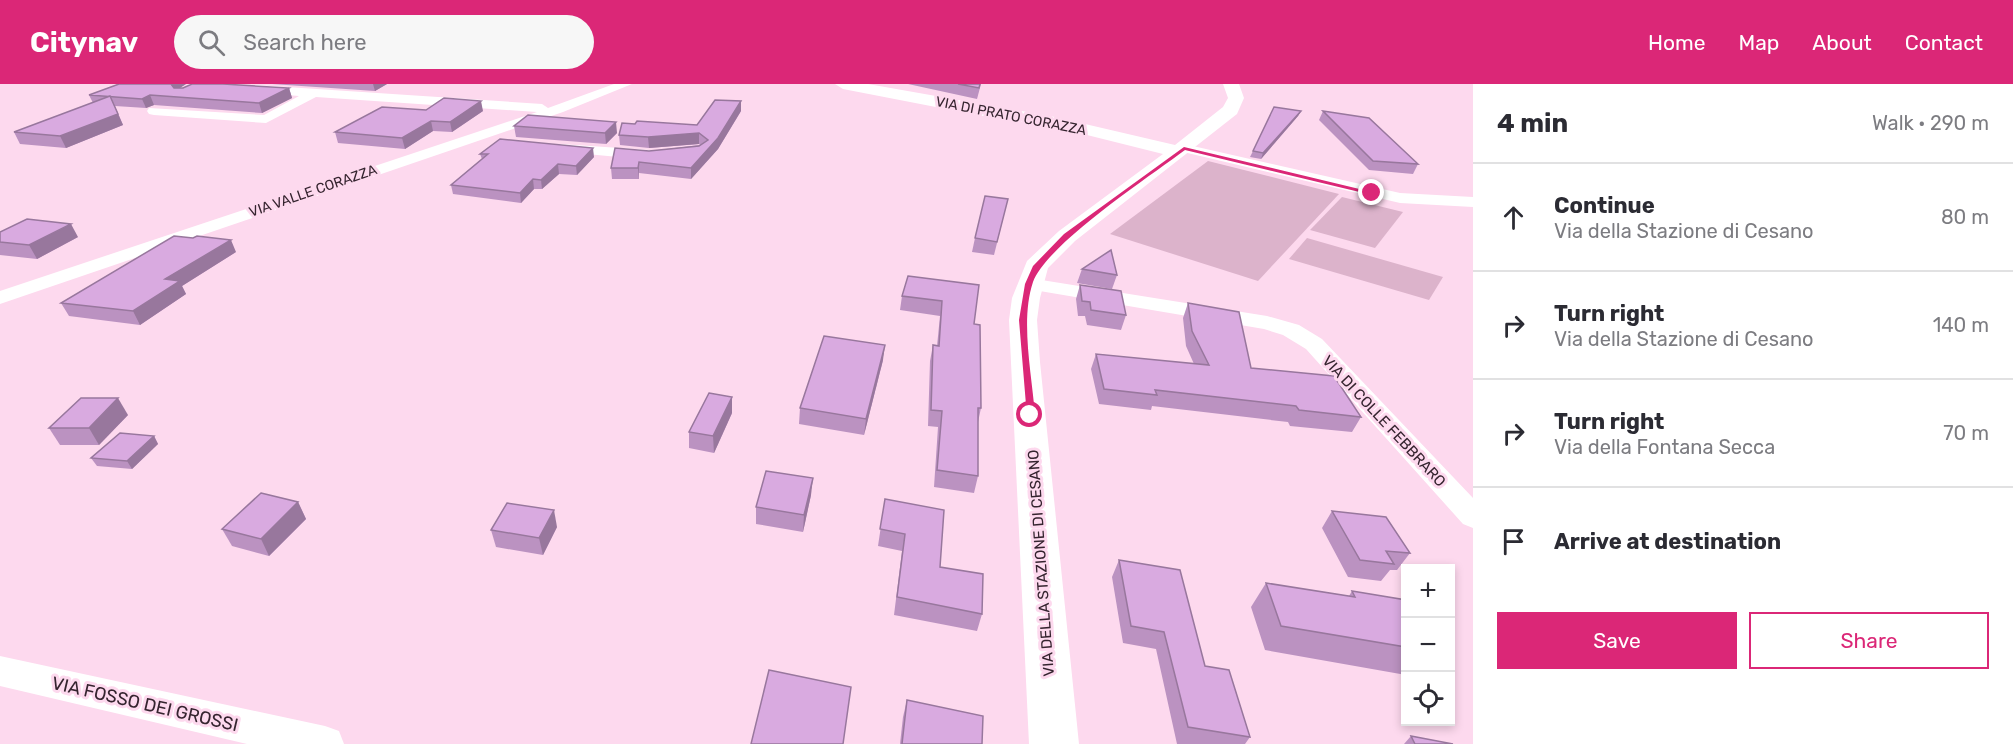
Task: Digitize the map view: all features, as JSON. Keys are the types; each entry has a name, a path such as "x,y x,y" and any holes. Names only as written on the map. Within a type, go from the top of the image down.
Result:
{"street":[{"name":"VIA VALLE CORAZZA","path":"0,298 530,118 561,115 626,84"},
{"name":"VIA DI PRATO CORAZZA","path":"843,84 977,110 1045,120 1181,150"},
{"name":"VIA DELLA STAZIONE DI CESANO","path":"1054,744 1025,362 1023,320 1029,284 1036,266 1067,236 1231,110 1236,98 1231,84"},
{"path":"244,88 315,92 561,115"},
{"path":"154,111 266,119 315,92"},
{"path":"465,140 510,144"},
{"path":"544,146 669,154"},
{"path":"1181,150 1382,195 1416,200 1473,202"},
{"name":"VIA DI COLLE FEBBRARO","path":"1029,284 1250,319 1291,330 1314,344 1473,517"},
{"name":"VIA FOSSO DEI GROSSI","path":"0,671 325,744"}],"shaded area":[{"path":"1208,161 1339,194 1258,281 1110,234"},
{"path":"1342,197 1403,212 1375,248 1310,230"},
{"path":"1307,238 1443,277 1429,300 1289,259"}],"building":[{"path":"119,84 171,84 174,88 183,88 192,84 223,84 289,88 259,103 150,95 142,99 89,95"},
{"path":"958,84 980,84 979,88"},
{"path":"110,96 118,114 60,136 14,132"},
{"path":"444,98 481,101 450,122 431,121 402,138 335,132 382,107 426,110"},
{"path":"715,100 741,101 718,138 691,168 639,162 638,168 611,168 615,148 649,151 699,146 708,140 699,133 648,137 619,135 622,123 635,124 637,121 697,125"},
{"path":"1274,107 1301,111 1263,153 1253,151"},
{"path":"1323,111 1369,118 1418,164 1373,161"},
{"path":"528,115 616,122 605,133 514,126"},
{"path":"500,139 593,148 576,166 558,164 541,180 533,179 520,193 451,185 488,154 480,154"},
{"path":"985,196 1008,199 997,242 975,238"},
{"path":"27,219 71,224 29,245 0,242 0,232"},
{"path":"174,236 231,240 165,279 180,281 133,311 61,303"},
{"path":"1111,250 1117,275 1082,269"},
{"path":"908,276 979,285 974,324 980,325 981,408 978,408 978,476 937,470 942,411 931,410 933,345 939,346 942,301 902,296"},
{"path":"1080,285 1121,291 1126,315 1091,310 1090,302 1082,301"},
{"path":"1188,303 1239,312 1251,368 1334,376 1361,417 1299,410 1296,406 1155,390 1157,395 1104,389 1096,354 1209,365 1192,331"},
{"path":"824,336 885,345 866,419 800,408"},
{"path":"709,393 732,397 713,436 689,432"},
{"path":"81,398 118,398 89,428 49,428"},
{"path":"120,433 154,436 127,461 91,458"},
{"path":"766,471 813,478 804,515 756,507"},
{"path":"261,493 298,502 261,539 222,529"},
{"path":"885,499 944,510 940,567 983,574 982,614 897,597 905,534 880,529"},
{"path":"507,503 554,510 539,538 491,530"},
{"path":"1332,511 1386,517 1410,553 1386,551 1394,564 1360,560"},
{"path":"1119,560 1180,570 1205,666 1229,670 1250,737 1188,727 1164,632 1131,626"},
{"path":"1266,583 1355,597 1352,591 1401,599 1401,646 1281,626"},
{"path":"769,670 851,687 843,744 751,744"},
{"path":"907,700 983,716 982,744 902,744"},
{"path":"1411,736 1453,744 1415,744"}],"route":[{"path":"1030,415 1023,320 1029,284 1036,266 1067,236 1184,148 1372,193"}]}
